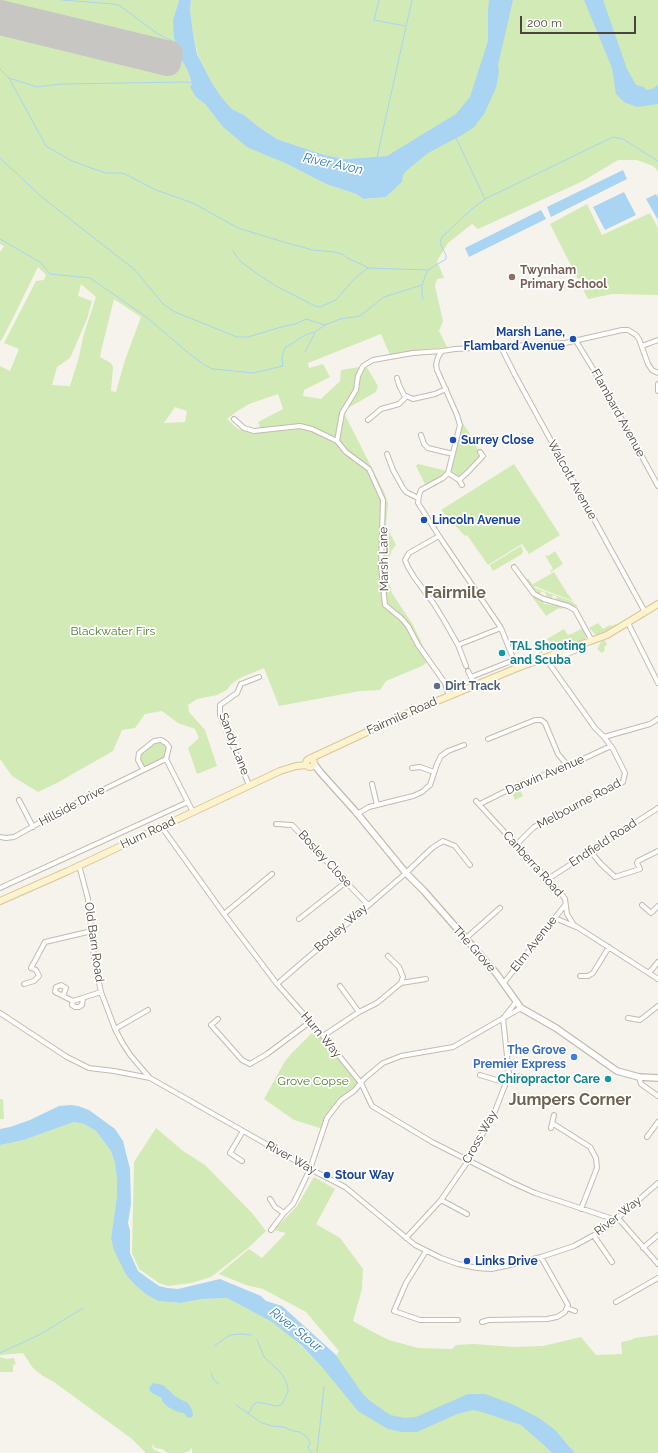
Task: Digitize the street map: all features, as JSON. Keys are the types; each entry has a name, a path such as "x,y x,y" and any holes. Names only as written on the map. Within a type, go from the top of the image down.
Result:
{"main road":[{"name":"Fairmile Road","path":"311,763 322,753 408,713 517,668 546,660 607,635 658,604"},
{"name":"Hurn Road","path":"0,901 280,771 311,763"}],"street":[{"path":"337,441 342,413 356,390 358,376 363,366 373,360 413,353 455,349 576,341 622,330 628,330 636,335 642,346 648,364 652,370 658,373"},
{"path":"642,346 658,340"},
{"name":"Flambard Avenue","path":"576,341 603,385 658,486"},
{"name":"Walcott Avenue","path":"501,347 518,382 645,612"},
{"path":"442,351 438,357 437,368 460,423 448,474 423,488 418,498 420,508 501,628 517,668"},
{"path":"397,378 406,397 415,399 435,394 446,389"},
{"path":"658,384 658,391"},
{"path":"368,420 381,410 399,404 406,397"},
{"name":"Marsh Lane","path":"234,419 244,428 254,431 300,426 312,429 337,441 346,452 369,469 384,500 381,567 385,605 408,626 418,645 444,682 449,696"},
{"path":"421,434 425,446 453,454"},
{"path":"459,480 483,456 480,452"},
{"path":"386,454 403,488 406,492 418,498"},
{"path":"448,474 459,480 462,485"},
{"path":"439,536 410,553 405,560 408,567 434,604 458,645 466,666"},
{"path":"514,567 534,594 575,610 592,641"},
{"path":"628,623 658,683"},
{"path":"458,645 501,628"},
{"path":"470,677 514,660"},
{"name":"Melbourne Road","path":"516,845 534,827 623,782 625,773 611,746 595,728 546,660"},
{"path":"468,671 475,685"},
{"name":"Sandy Lane","path":"249,785 220,714 220,705 237,693 241,684 259,677"},
{"path":"604,737 650,724 658,719"},
{"path":"491,739 535,720 541,720 545,723 558,754 568,766"},
{"path":"143,769 138,760 139,753 154,741 161,740 166,743 170,747 166,759 193,812"},
{"path":"357,814 369,807 413,796 422,792 430,785 439,759 443,754 464,745"},
{"name":"Darwin Avenue","path":"480,804 522,783 568,766 611,746"},
{"name":"Hillside Drive","path":"0,837 14,837 66,808 166,759"},
{"name":"The Grove","path":"311,763 357,814 406,873 424,891 496,973 521,1008 556,1028 617,1071 639,1077 658,1078"},
{"path":"412,768 420,767 434,772"},
{"path":"372,784 377,805"},
{"path":"18,800 33,827"},
{"name":"Canberra Road","path":"476,801 548,879 564,899 570,920 581,930"},
{"name":"Hurn Road","path":"0,888 188,802"},
{"name":"Endfield Road","path":"548,879 658,808"},
{"name":"Bosley Close","path":"276,824 292,826 368,906"},
{"name":"Hurn Way","path":"161,826 224,914 277,984 323,1036 361,1083 372,1106 432,1142 535,1194 617,1219"},
{"name":"Bosley Way","path":"277,984 406,873 432,848 443,841 455,846 470,865"},
{"path":"591,852 615,877 640,869 637,863 638,861 658,851"},
{"name":"Old Barn Road","path":"79,865 88,899 94,958 101,992 115,1029 130,1056 150,1078"},
{"path":"224,914 272,874"},
{"path":"299,919 346,882"},
{"name":"Elm Avenue","path":"503,984 565,904"},
{"path":"642,905 651,913 658,906"},
{"path":"465,939 500,908"},
{"name":"Canberra Road","path":"555,918 581,930 658,979"},
{"path":"24,984 34,981 39,976 36,970 31,968 45,942 92,931"},
{"path":"580,976 588,976 593,973 609,947"},
{"path":"388,956 399,967 403,977 402,983"},
{"path":"649,973 658,962"},
{"path":"323,1036 359,1012 377,1003 402,983 426,979"},
{"path":"340,986 359,1012"},
{"path":"63,996 73,1001 101,992"},
{"path":"73,1001 72,1005 79,1007 82,1005 83,998"},
{"path":"503,1018 516,1002"},
{"path":"628,1018 640,1022 658,1006"},
{"path":"271,1230 293,1204 310,1169 328,1118 341,1100 354,1091 383,1063 401,1056 453,1047 521,1008"},
{"path":"115,1029 148,1010"},
{"name":"River Way","path":"0,1013 68,1057 89,1068 150,1078 310,1169 345,1187 406,1238 426,1251 441,1258 477,1268 491,1269 506,1266 541,1257 574,1246 606,1229 658,1183"},
{"name":"Cross Way","path":"406,1238 441,1200 468,1161 495,1111 509,1075 503,1018"},
{"path":"218,1019 211,1025 242,1060 251,1064 310,1022"},
{"path":"139,1076 142,1070"},
{"path":"480,1075 506,1083"},
{"path":"509,1075 544,1081"},
{"path":"639,1077 641,1084 658,1096"},
{"path":"645,1087 647,1078"},
{"path":"550,1128 554,1115"},
{"path":"647,1137 658,1122"},
{"path":"552,1123 590,1147 596,1158 597,1168 581,1209"},
{"path":"242,1161 230,1153 243,1131"},
{"path":"270,1199 275,1206 284,1213"},
{"path":"441,1200 467,1214"},
{"path":"617,1219 658,1264"},
{"path":"644,1248 658,1235"},
{"path":"594,1236 612,1262"},
{"path":"426,1251 406,1283 394,1311 420,1320 458,1320"},
{"path":"482,1322 496,1320 546,1319 560,1315 567,1308 568,1305 541,1257"},
{"path":"616,1302 658,1278"},
{"path":"567,1308 575,1311"}],"green space":[{"name":"Blackwater Firs","path":"0,0 179,0 173,20 179,56 187,69 196,97 206,105 222,126 273,158 326,184 356,194 365,199 386,197 402,182 392,153 387,156 344,159 321,154 277,139 244,115 232,109 222,98 212,83 198,55 190,10 191,0 658,0 658,171 653,166 637,160 618,160 583,181 478,229 472,224 448,243 437,261 444,278 437,279 435,286 443,321 439,331 447,347 416,350 390,355 381,334 308,363 309,368 323,364 330,377 304,390 303,396 321,399 340,381 341,370 366,366 378,386 376,392 348,408 345,415 384,492 388,503 386,525 396,545 392,550 385,568 392,593 413,625 430,660 422,666 386,681 380,690 360,691 279,706 264,668 240,678 231,684 227,690 217,695 197,699 188,705 189,712 205,730 217,766 197,774 188,748 199,738 195,729 178,723 162,711 145,714 135,728 122,730 113,751 57,783 38,792 12,776 0,759 0,366 10,371 19,349 4,343 36,281 44,280 46,275 38,267 1,341 0,252 4,246 0,244","holes":["81,284 96,297 83,337 79,357 70,386 52,385 57,367 70,358 87,319 92,301 78,296","114,299 141,317 125,360 116,392 111,391 113,367 111,363 100,357","278,394 283,409 258,422 262,433 238,429 227,419 249,404","175,407 187,411 185,422 164,423"]},
{"path":"587,204 602,235 650,213 658,228 658,295 612,294 588,299 550,224"},
{"path":"462,422 472,437 481,456 460,477 450,473"},
{"path":"418,464 447,471 444,475 426,486 416,466"},
{"path":"514,464 560,535 529,554 522,544 488,565 467,535 465,536 441,510"},
{"path":"521,546 523,551 522,554 493,571 490,565"},
{"path":"555,551 563,564 551,572 550,571 553,569 545,555 548,556"},
{"path":"554,572 573,601 534,586 533,584"},
{"path":"528,578 535,588 571,601 578,606 575,608 560,601 562,599 559,601 556,600 557,597 553,595 552,598 546,596 546,593 541,591 540,594 537,593 526,581"},
{"path":"534,596 544,600 543,603 545,604 551,605 552,603 564,608 559,608 546,616 533,598"},
{"path":"598,623 603,629 610,625 612,626 616,624 617,626 596,635 589,628"},
{"path":"582,628 586,636 584,640 569,644 560,644 554,647 547,639 564,629 568,635"},
{"path":"546,640 553,648 534,656 533,655 540,653 536,646"},
{"path":"605,640 607,645 604,647 605,650 602,653 597,649 601,642"},
{"path":"155,742 166,744 168,748 165,758 144,767 140,759 140,754"},
{"path":"519,788 523,796 515,800 511,791"},
{"name":"Grove Copse","path":"316,1029 361,1083 341,1100 327,1118 323,1129 294,1120 264,1099 285,1061"},
{"path":"0,1099 3,1099 4,1119 0,1119"},
{"path":"74,1122 84,1124 96,1131 111,1151 115,1163 117,1196 111,1238 126,1275 147,1295 158,1301 181,1303 202,1299 227,1298 284,1330 327,1371 339,1351 306,1312 263,1289 246,1285 219,1274 249,1249 262,1258 286,1233 274,1230 297,1206 314,1177 335,1189 316,1224 340,1238 363,1269 362,1289 353,1321 389,1340 418,1348 452,1349 456,1345 474,1344 514,1347 543,1346 581,1337 596,1355 622,1354 621,1342 635,1338 658,1335 658,1453 575,1453 565,1441 550,1453 192,1453 192,1448 183,1453 168,1453 162,1449 155,1448 152,1445 153,1449 162,1453 146,1453 132,1439 33,1368 23,1353 0,1355 0,1145 24,1140"},
{"path":"156,1128 183,1151 205,1165 252,1213 266,1231 248,1248 211,1277 191,1283 168,1286 159,1283 139,1269 132,1253 134,1162"},
{"path":"0,1357 7,1359 14,1358 16,1364 13,1365 13,1372 0,1372"}],"water":[{"name":"River Avon","path":"179,0 191,0 190,10 197,54 212,83 222,98 232,109 244,115 277,139 321,154 344,159 387,156 456,114 470,97 488,41 489,0 513,0 498,65 499,72 496,88 484,114 474,127 428,153 406,171 403,175 402,182 386,197 364,199 356,194 326,184 287,164 247,147 222,126 206,105 196,97 190,87 192,84 187,69 179,56 174,37 173,20"},
{"path":"584,0 603,0 627,69 636,85 644,87 646,90 652,89 658,85 658,104 637,107 624,102 616,94 612,68"},
{"path":"623,170 627,179 551,217 547,207"},
{"path":"624,192 636,215 605,230 593,207"},
{"path":"656,194 658,197 658,220 646,199"},
{"path":"541,210 546,219 469,257 465,248"},
{"name":"River Stour","path":"71,1105 89,1110 115,1129 123,1141 130,1169 131,1204 128,1223 130,1231 130,1253 138,1271 159,1286 178,1289 220,1279 261,1296 266,1301 282,1306 335,1354 362,1393 390,1415 405,1418 416,1417 468,1394 485,1394 512,1404 539,1418 555,1430 575,1453 552,1453 521,1425 473,1410 457,1414 417,1432 402,1432 388,1429 358,1411 322,1367 301,1345 272,1322 227,1298 202,1299 181,1303 158,1301 147,1295 126,1275 114,1250 111,1238 117,1196 115,1163 111,1151 96,1131 84,1124 74,1122 24,1140 0,1145 0,1129 30,1120 59,1106"},
{"path":"153,1383 163,1385 176,1397 188,1403 192,1410 192,1417 188,1418 184,1413 168,1407 162,1401 162,1398 152,1393 149,1389"}],"waterway":[{"path":"0,1 4,0"},
{"path":"62,0 114,4 120,6 158,34 176,43"},
{"path":"379,0 374,20 405,26"},
{"path":"377,157 412,0"},
{"path":"0,69 9,78 37,87 61,84 192,83"},
{"path":"9,78 46,146 70,160 106,173 121,173 127,175 156,190 193,203 238,228 313,250 342,254 368,268 428,270"},
{"path":"423,299 422,285 428,270 446,259 446,255 440,243 442,237 485,199 613,137 623,139 658,161"},
{"path":"456,138 485,199"},
{"path":"0,158 43,198 135,270 163,304 175,312 237,337 248,337 295,324 306,319 325,325"},
{"path":"0,239 40,262 50,274 90,278 145,316 192,356 213,369 253,373 283,366 282,357 285,348 305,335 315,332 325,325 340,319 360,316 384,297 422,285"},
{"path":"233,251 240,261 276,286 315,306 320,307 336,300 354,279 368,268"},
{"path":"305,352 315,333"},
{"path":"0,1353 41,1334 83,1308"},
{"path":"214,1346 230,1335 251,1335"},
{"path":"248,1414 253,1405 258,1402 276,1406 280,1405 283,1403 288,1391 285,1379 280,1372 264,1357 257,1340"},
{"path":"211,1373 214,1380 219,1384"},
{"path":"317,1453 324,1387"},
{"path":"236,1405 262,1423 300,1432 308,1438 310,1443 308,1448 312,1453"}],"runway":[{"path":"0,13 170,54 168,63 0,22"}],"place":[{"name":"Twynham Primary School","path":"512,277"},
{"name":"Marsh Lane, Flambard Avenue","path":"573,339"},
{"name":"Surrey Close","path":"453,440"},
{"name":"Lincoln Avenue","path":"424,520"},
{"name":"TAL Shooting and Scuba","path":"502,653"},
{"name":"Dirt Track","path":"437,686"},
{"name":"The Grove Premier Express","path":"574,1057"},
{"name":"Chiropractor Care","path":"608,1079"},
{"name":"Stour Way","path":"327,1175"},
{"name":"Links Drive","path":"467,1261"}],"district":[{"name":"Fairmile","path":"455,593"},
{"name":"Jumpers Corner","path":"570,1100"}]}
